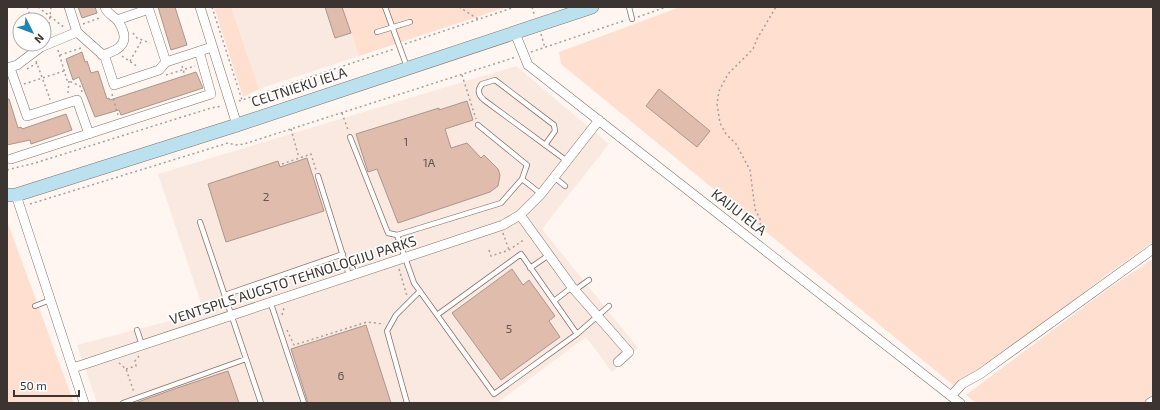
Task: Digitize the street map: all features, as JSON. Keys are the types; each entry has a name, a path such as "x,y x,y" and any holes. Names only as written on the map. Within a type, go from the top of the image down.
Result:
{"street":[{"path":"69,7 75,31 105,57 114,85 159,70 166,62 212,47"},
{"path":"200,7 238,124"},
{"name":"CELTNIEKU IELA","path":"12,195 238,124 515,33 568,11 592,7"},
{"path":"118,20 149,8 166,62"},
{"path":"102,55 116,52 124,41 118,20 106,9"},
{"path":"52,42 75,31"},
{"name":"KAIJU IELA","path":"515,33 528,65 960,403"},
{"path":"11,159 211,94 199,51"},
{"path":"32,53 17,65 8,68 27,116 77,100 88,134"},
{"name":"VENTSPILS AUGSTO TEHNOLOĢIJU PARKS","path":"73,368 142,348 231,314 503,225 520,215 541,194 599,120"},
{"path":"12,195 50,300 84,403"},
{"path":"520,215 574,289 629,352 618,362"},
{"path":"951,396 962,384 976,377 1153,249"}],"lane":[{"path":"385,7 407,68"},
{"path":"629,7 632,18"},
{"path":"377,32 410,22"},
{"path":"545,146 555,131 554,125 495,80 482,84 479,87 479,96 545,146 567,162"},
{"path":"350,137 388,233 397,235 500,203 522,179 527,165 478,126"},
{"path":"318,176 349,275"},
{"path":"554,177 565,186"},
{"path":"522,179 541,194"},
{"path":"200,222 261,403"},
{"path":"397,235 414,283 494,394 577,334 609,306"},
{"path":"225,295 343,254"},
{"path":"437,316 521,254 577,334"},
{"path":"530,268 549,255"},
{"path":"554,300 589,280"},
{"path":"407,403 387,331 396,315 420,291"},
{"path":"35,306 50,300"},
{"path":"270,302 304,403"},
{"path":"137,330 142,348"},
{"path":"123,403 246,358"}],"path":[{"path":"212,7 242,100"},
{"path":"459,7 479,19"},
{"path":"7,170 35,163 211,108 231,104 515,7"},
{"path":"532,7 536,20"},
{"path":"30,204 228,143 236,145 244,144 462,75 666,7"},
{"path":"762,240 760,219 755,209 750,170 736,144 726,134 720,123 717,104 719,91 728,74 753,49 776,7"},
{"path":"52,17 75,31 101,18 106,9"},
{"path":"118,20 137,38 147,43 160,42"},
{"path":"540,30 545,48"},
{"path":"130,61 142,40"},
{"path":"52,45 60,55 64,70 69,80 68,103"},
{"path":"60,55 81,48 86,52"},
{"path":"116,52 148,74"},
{"path":"32,53 50,99 44,101 48,109"},
{"path":"16,86 64,70"},
{"path":"462,75 478,126"},
{"path":"69,80 80,86 82,93"},
{"path":"342,113 350,137"},
{"path":"291,129 298,158"},
{"path":"282,164 311,154 318,176"},
{"path":"502,232 509,250"},
{"path":"489,250 491,256 509,250 527,238"},
{"path":"398,267 407,295 411,300"},
{"path":"282,317 282,312 286,305"},
{"path":"285,324 294,345 367,322 389,325"},
{"path":"126,369 136,366 137,357 142,348"},
{"path":"118,363 126,369 136,398"}],"shaded area":[{"path":"214,7 231,7 259,89 243,97"},
{"path":"231,7 345,7 343,9 359,56 259,89"},
{"path":"345,7 507,7 359,56 343,9"},
{"path":"680,7 1153,7 1153,242 1109,273 958,389 561,64 559,52"},
{"path":"516,66 609,144 542,229 638,348 612,372 586,337 497,403 97,403 77,345 204,312 158,174"},
{"path":"7,221 74,403 7,403"},
{"path":"1153,259 1153,403 976,403 966,395 1109,288"}],"building":[{"path":"78,7 95,7 97,13 82,18"},
{"path":"158,7 175,7 187,45 171,50"},
{"path":"325,7 342,7 351,33 335,38"},
{"path":"82,52 91,73 98,71 107,99 109,98 110,100 196,72 203,88 121,115 119,110 95,117 79,77 73,80 66,59"},
{"path":"659,89 710,131 697,147 646,106"},
{"path":"7,99 9,99 18,128 21,127 22,129 66,114 72,130 31,144 30,140 7,145"},
{"path":"467,101 473,120 445,129 451,148 467,143 481,158 484,155 498,169 500,175 498,186 490,192 398,223 377,169 368,172 356,134 439,108 439,110"},
{"path":"307,158 324,211 226,242 208,184 278,161 280,167"},
{"path":"512,269 523,285 529,280 555,316 549,321 560,337 501,380 452,313"},
{"path":"366,325 391,403 308,403 291,349"},
{"path":"228,371 239,403 135,403 177,388"}]}
